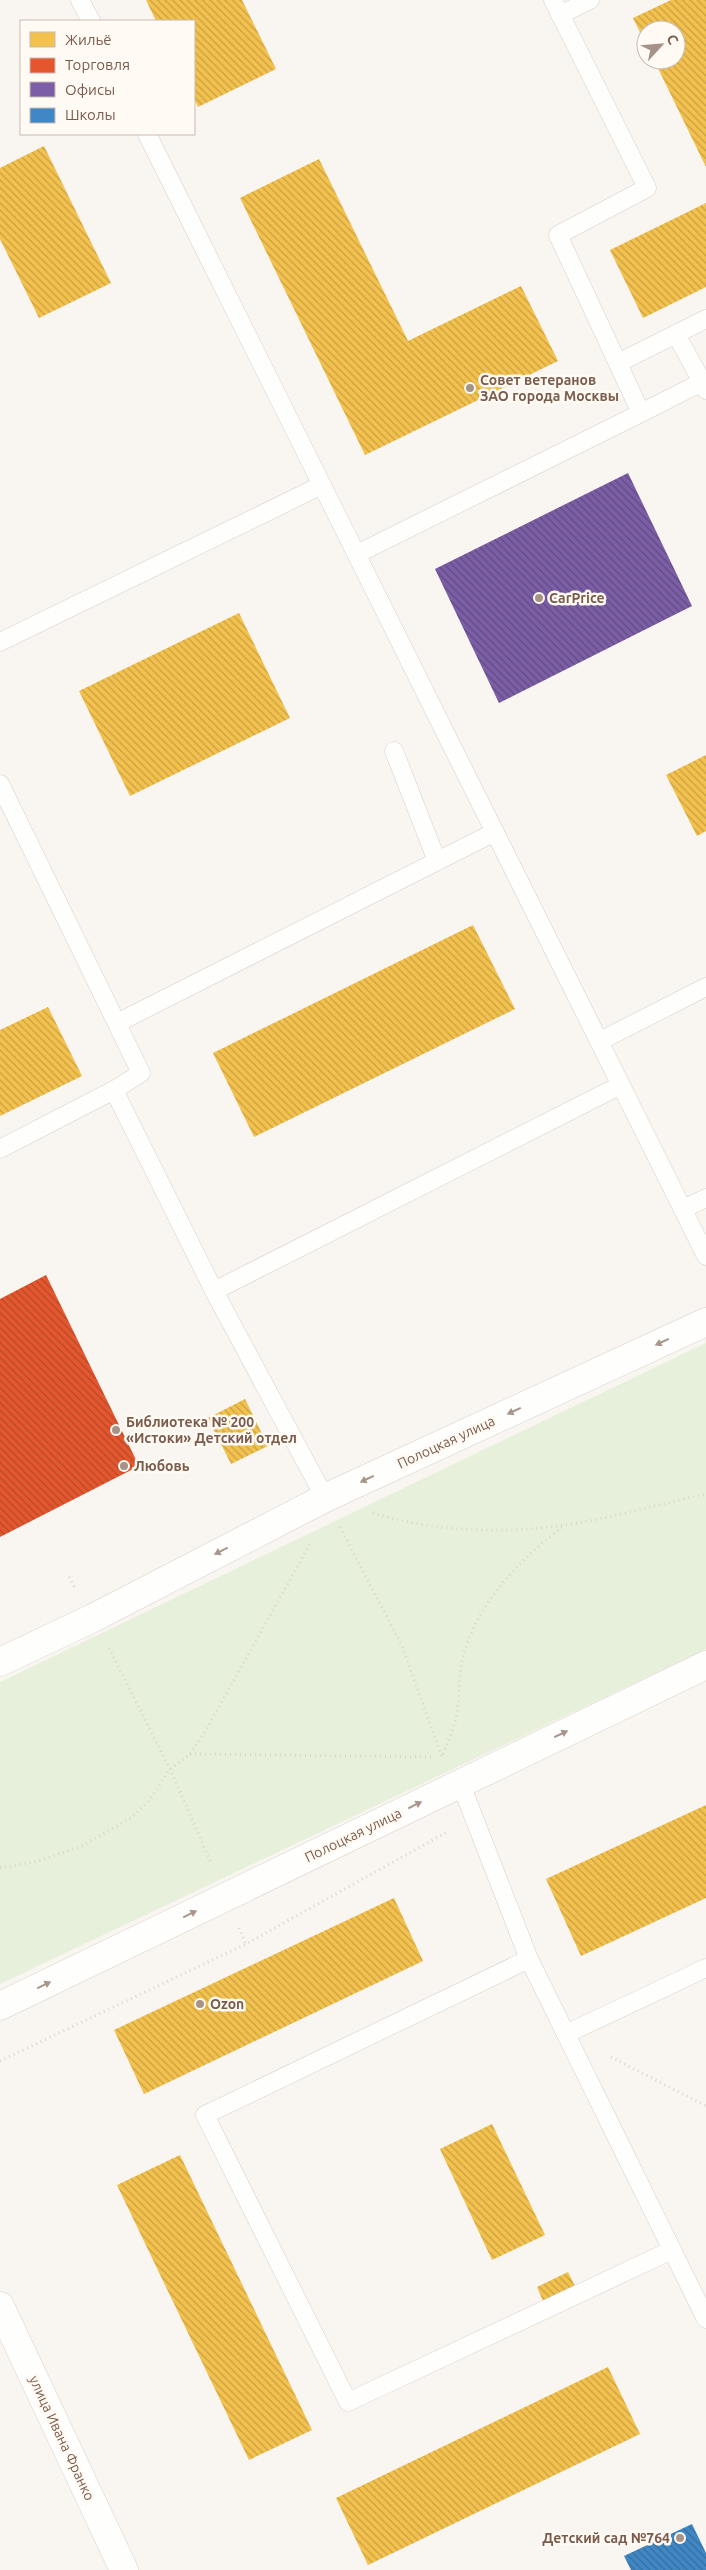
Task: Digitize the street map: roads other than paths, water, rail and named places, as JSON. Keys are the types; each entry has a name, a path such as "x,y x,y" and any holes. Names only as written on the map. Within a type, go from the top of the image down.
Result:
{"street":[{"name":"Полоцкая улица","path":"0,1662 93,1618 325,1498 706,1322"},
{"name":"Полоцкая улица","path":"0,2006 460,1782 706,1665"},
{"name":"улица Ивана Франко","path":"0,2306 124,2570"}],"lane":[{"path":"80,0 90,20"},
{"path":"590,0 556,7 647,188 558,235 641,413"},
{"path":"147,135 706,1256"},
{"path":"618,363 706,319"},
{"path":"357,554 641,413 704,386 676,334"},
{"path":"0,642 322,485"},
{"path":"394,751 437,861"},
{"path":"0,784 141,1073 114,1090 0,1149"},
{"path":"117,1024 495,832"},
{"path":"600,1041 706,987"},
{"path":"214,1291 622,1085"},
{"path":"114,1090 214,1291 325,1498"},
{"path":"683,1210 706,1198"},
{"path":"460,1782 529,1959 706,2319"},
{"path":"529,1959 205,2115 348,2402 672,2250"},
{"path":"566,2034 706,1968"}],"place":[{"name":"Совет ветеранов ЗАО города Москвы","path":"470,388"},
{"name":"CarPrice","path":"539,598"},
{"name":"Библиотека № 200 «Истоки» Детский отдел","path":"116,1430"},
{"name":"Любовь","path":"124,1466"},
{"name":"Ozon","path":"200,2004"},
{"name":"Детский сад №764","path":"680,2538"}]}
